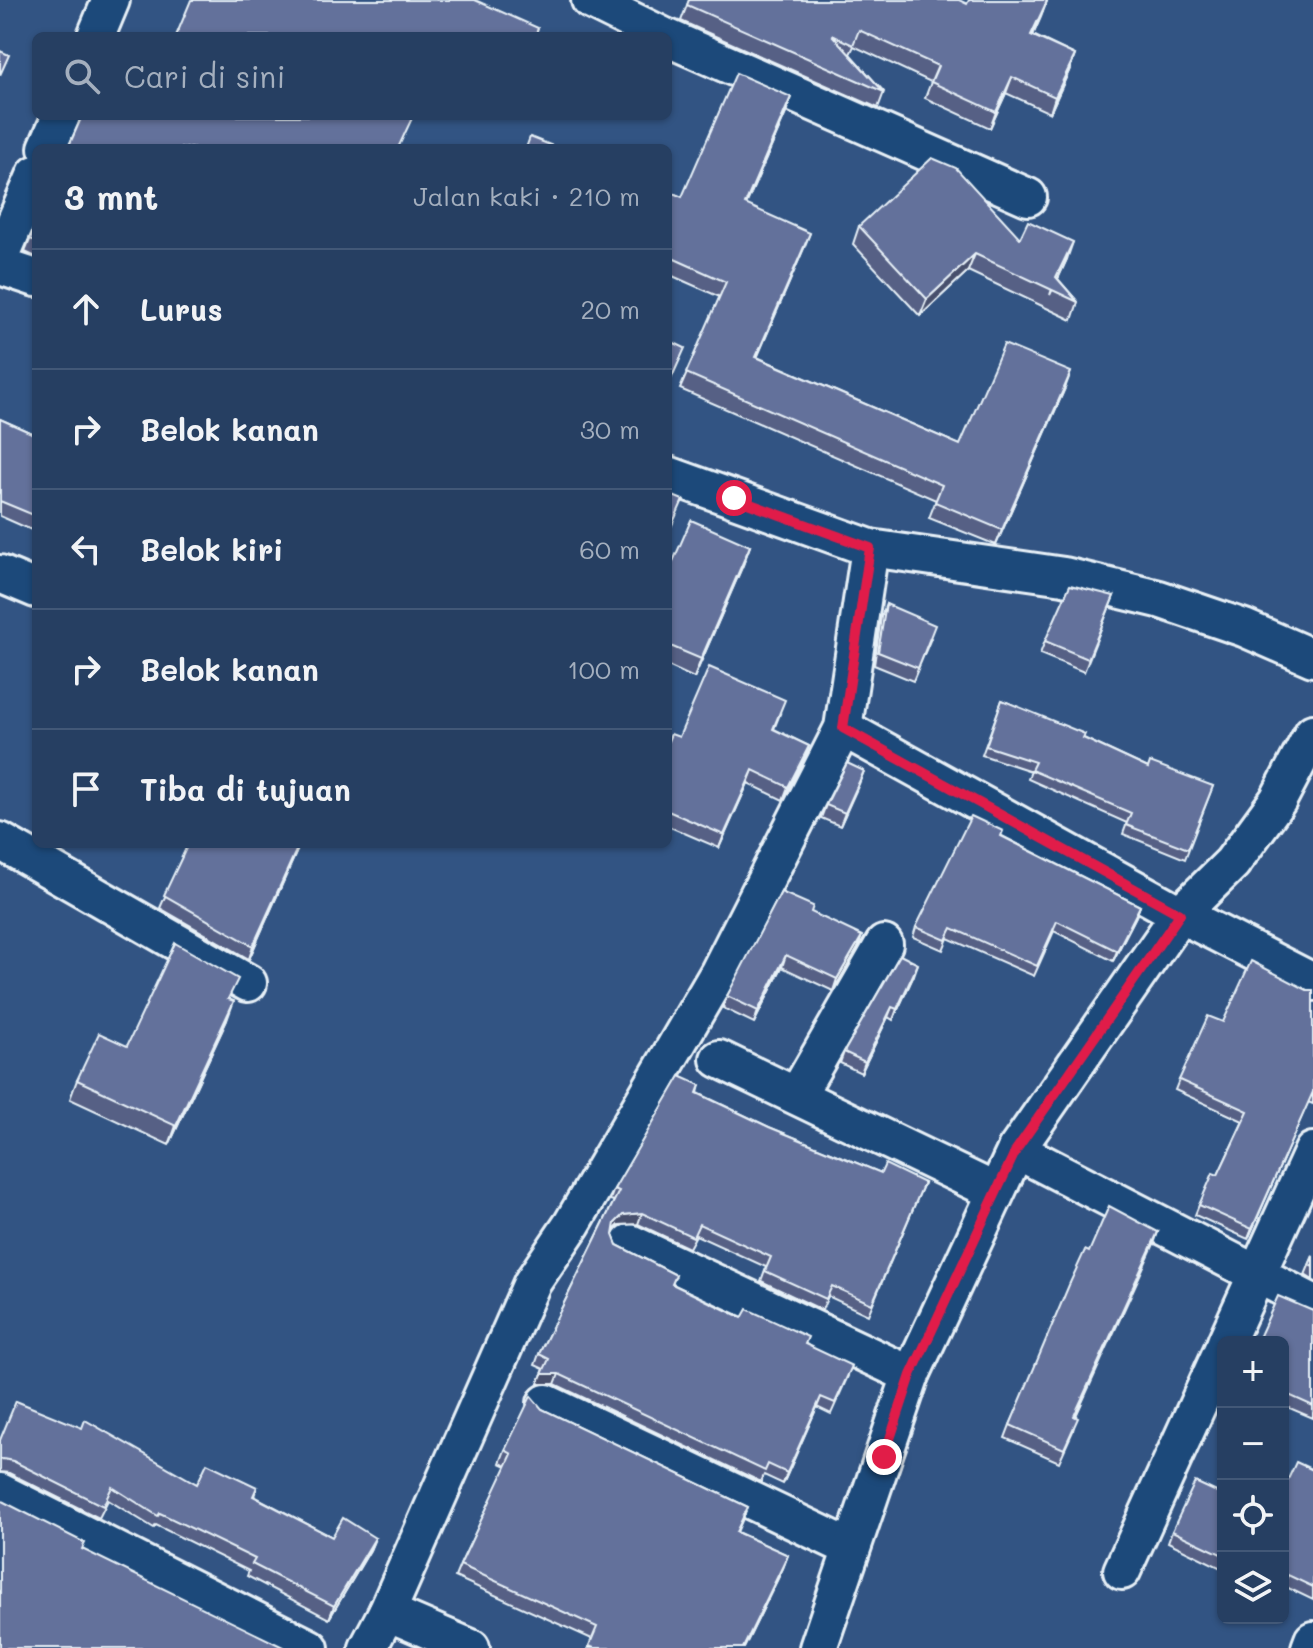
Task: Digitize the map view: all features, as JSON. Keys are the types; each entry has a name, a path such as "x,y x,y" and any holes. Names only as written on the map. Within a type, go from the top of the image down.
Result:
{"street":[{"path":"98,32 111,0"},
{"path":"590,0 656,32"},
{"path":"672,40 1028,197"},
{"path":"49,144 59,120"},
{"path":"0,258 32,183"},
{"path":"0,266 32,277"},
{"path":"672,476 870,548 1064,576 1118,589 1244,628 1313,658"},
{"path":"368,1648 387,1612 532,1283 572,1224 719,972 843,728 870,548"},
{"path":"0,574 32,587"},
{"path":"843,728 1180,914 1313,982"},
{"path":"818,1648 911,1375 994,1191 1016,1150 1180,914 1232,863 1278,800 1313,733"},
{"path":"0,839 32,836"},
{"path":"0,839 248,983"},
{"path":"797,1095 884,944"},
{"path":"719,1059 994,1191"},
{"path":"1016,1150 1313,1303"},
{"path":"1229,1336 1313,1151"},
{"path":"630,1243 911,1375"},
{"path":"1122,1571 1217,1362"},
{"path":"546,1403 851,1548"},
{"path":"0,1492 310,1648"},
{"path":"387,1612 471,1648"},
{"path":"1310,1648 1313,1640"}],"building":[{"path":"191,0 475,0 538,28 536,32 178,32"},
{"path":"689,0 959,0 967,4 969,0 1045,0 1031,35 1075,55 1055,97 1012,77 996,112 931,82 938,66 859,30 853,45 832,35 884,92 687,5"},
{"path":"0,51 9,55 0,75"},
{"path":"736,73 791,97 745,204 810,233 756,357 960,445 1004,344 1071,372 1002,530 935,502 942,485 686,373 726,282 672,258 672,193 682,197"},
{"path":"80,120 411,120 400,144 70,144"},
{"path":"530,137 548,144 527,144"},
{"path":"932,158 956,168 1020,238 1028,221 1073,242 1056,277 1078,302 975,254 927,299 859,226"},
{"path":"672,342 685,348 672,377"},
{"path":"0,419 32,433 32,514 0,501"},
{"path":"672,496 683,500 672,525"},
{"path":"691,520 750,546 701,659 672,647 672,564"},
{"path":"1070,585 1114,596 1088,659 1045,641"},
{"path":"886,604 935,625 918,668 878,652"},
{"path":"709,667 785,700 773,729 809,746 788,787 753,770 724,835 672,813 672,734 679,737"},
{"path":"1002,700 1085,734 1083,738 1148,768 1150,762 1213,786 1188,849 1126,825 1131,813 1031,770 1035,762 986,746"},
{"path":"847,763 864,771 845,813 826,805"},
{"path":"971,816 1003,831 1001,836 1140,906 1117,951 1057,921 1037,966 952,928 946,940 916,927"},
{"path":"186,848 297,848 253,946 164,895"},
{"path":"781,892 813,906 811,912 862,936 837,979 786,955 758,1011 727,996"},
{"path":"175,943 238,979 228,999 234,1001 176,1126 77,1080 99,1033 127,1046"},
{"path":"900,955 918,964 897,1009 892,1007 865,1062 844,1052"},
{"path":"1251,961 1307,990 1313,990 1313,1092 1252,1229 1199,1205 1213,1173 1218,1175 1248,1111 1179,1080 1208,1016 1223,1022"},
{"path":"680,1076 700,1085 697,1093 769,1127 881,1173 885,1164 924,1183 872,1304 832,1286 826,1299 765,1271 771,1257 699,1224 693,1237 642,1213 623,1215 615,1223 613,1235 617,1245 676,1275 672,1284 742,1318 747,1309 808,1337 805,1344 852,1366 835,1403 821,1397 787,1473 768,1464 765,1471 559,1374 542,1374 549,1359 539,1354 619,1191 614,1189"},
{"path":"1109,1206 1158,1232 1074,1416 1078,1418 1064,1449 1010,1425 1069,1285 1085,1250 1089,1252"},
{"path":"1278,1296 1313,1311 1313,1406 1289,1395 1289,1336 1260,1336"},
{"path":"531,1396 542,1409 748,1507 736,1532 788,1555 743,1648 594,1648 589,1646 597,1627 460,1565 512,1454 505,1450"},
{"path":"16,1401 82,1428 85,1420 197,1484 207,1463 257,1487 253,1496 332,1537 343,1518 375,1538 334,1606 252,1564 255,1559 160,1513 158,1516 112,1487 103,1506 13,1461 0,1460 0,1440"},
{"path":"1296,1462 1313,1470 1313,1587 1289,1575 1289,1477"},
{"path":"1195,1482 1217,1492 1217,1552 1172,1531"},
{"path":"0,1500 85,1543 82,1549 285,1648 0,1648"}],"route":[{"path":"734,498 870,548 843,728 1180,914 1016,1150 994,1191 911,1375 884,1457"}]}
